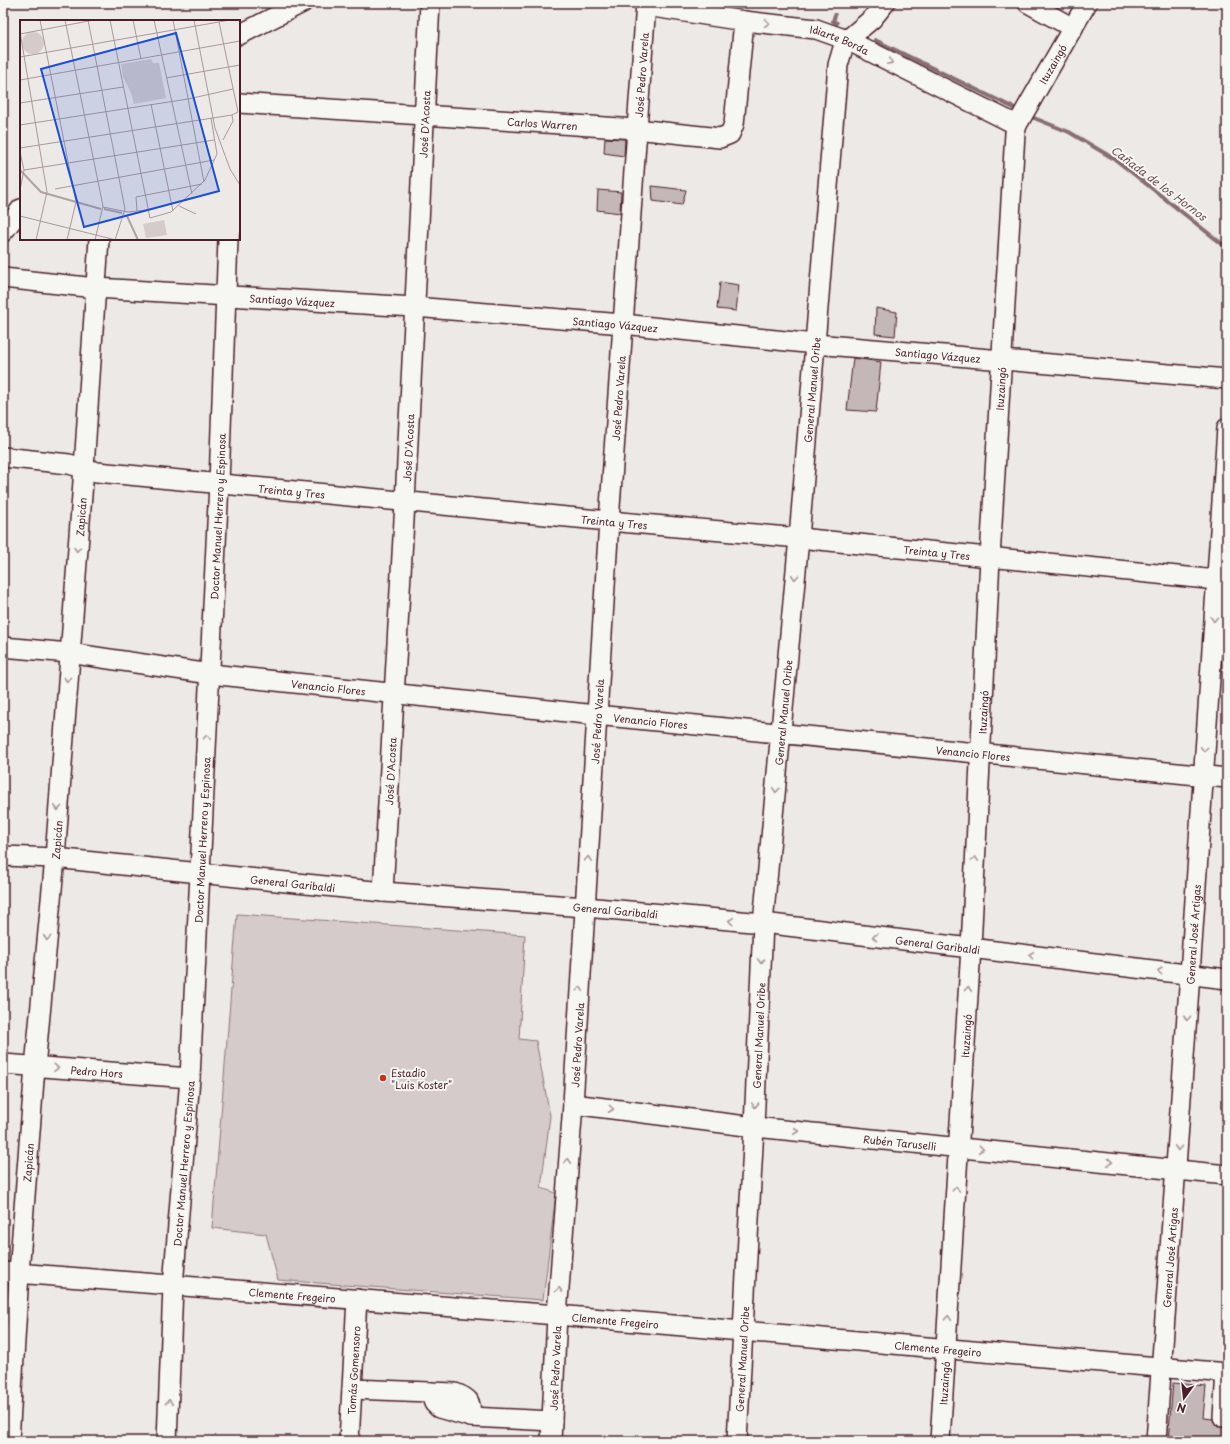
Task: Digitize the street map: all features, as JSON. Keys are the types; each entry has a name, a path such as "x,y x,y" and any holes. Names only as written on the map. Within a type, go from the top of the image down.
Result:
{"street":[{"path":"240,34 302,3"},
{"name":"José D'Acosta","path":"383,892 405,502 430,3"},
{"name":"General Manuel Oribe","path":"737,1441 754,1127 763,923 799,538 838,65 841,53 847,40 872,19 885,3"},
{"path":"1028,3 1073,28"},
{"name":"Ituzaingó","path":"940,1441 971,948 990,558 1014,134 1017,125 1087,3"},
{"name":"Idiarte Borda","path":"646,4 744,21 816,29 847,40 1017,125"},
{"name":"José Pedro Varela","path":"551,1441 557,1316 585,907 596,715 636,128 646,4"},
{"name":"Carlos Warren","path":"240,103 636,128 720,138 730,134 734,124 744,21"},
{"path":"3,232 20,210"},
{"name":"Zapicán","path":"9,1441 11,1273 35,1067 55,858 69,653 84,468 99,240"},
{"name":"Doctor Manuel Herrero y Espinosa","path":"167,1441 173,1286 190,1078 219,483 228,240"},
{"name":"Santiago Vázquez","path":"3,278 96,288 414,307 623,324 815,344 1227,379"},
{"name":"General José Artigas","path":"1156,1441 1203,775 1222,581 1227,428"},
{"name":"Treinta y Tres","path":"3,457 69,464 97,472 799,538 1222,581"},
{"name":"Venancio Flores","path":"3,646 69,653 210,674 394,694 1227,778"},
{"name":"General Garibaldi","path":"3,856 55,858 383,892 585,907 763,923 1227,979"},
{"name":"Pedro Hors","path":"3,1064 190,1078"},
{"name":"Rubén Taruselli","path":"572,1104 754,1127 1227,1175"},
{"name":"Clemente Fregeiro","path":"11,1273 357,1299 1227,1373"},
{"name":"Tomás Gomensoro","path":"349,1441 357,1299"},
{"path":"1227,1373 1223,1417 1227,1417"},
{"path":"352,1389 455,1393 466,1397 470,1402 471,1417 552,1421"}],"shaded area":[{"name":"Estadio \"Luis Koster\"","path":"237,914 525,935 519,1039 536,1041 550,1116 541,1188 556,1193 543,1300 278,1280 266,1234 212,1228"}],"building":[{"path":"605,138 625,139 624,156 604,153"},
{"path":"652,186 686,190 682,205 653,201"},
{"path":"598,190 621,192 620,213 597,210"},
{"path":"720,282 739,285 736,311 717,309"},
{"path":"876,308 897,312 895,336 875,334"},
{"path":"853,358 881,362 876,412 847,410"},
{"path":"1173,1383 1206,1386 1203,1418 1213,1419 1217,1426 1227,1428 1227,1441 1168,1441"}],"waterway":[{"name":"Cañada de los Hornos","path":"835,15 833,21 837,23"},
{"name":"Cañada de los Hornos","path":"875,40 1016,109"},
{"name":"Cañada de los Hornos","path":"1034,118 1069,132 1116,160 1222,244 1227,245"}],"place":[{"name":"Estadio \"Luis Koster\"","path":"383,1078"}]}
